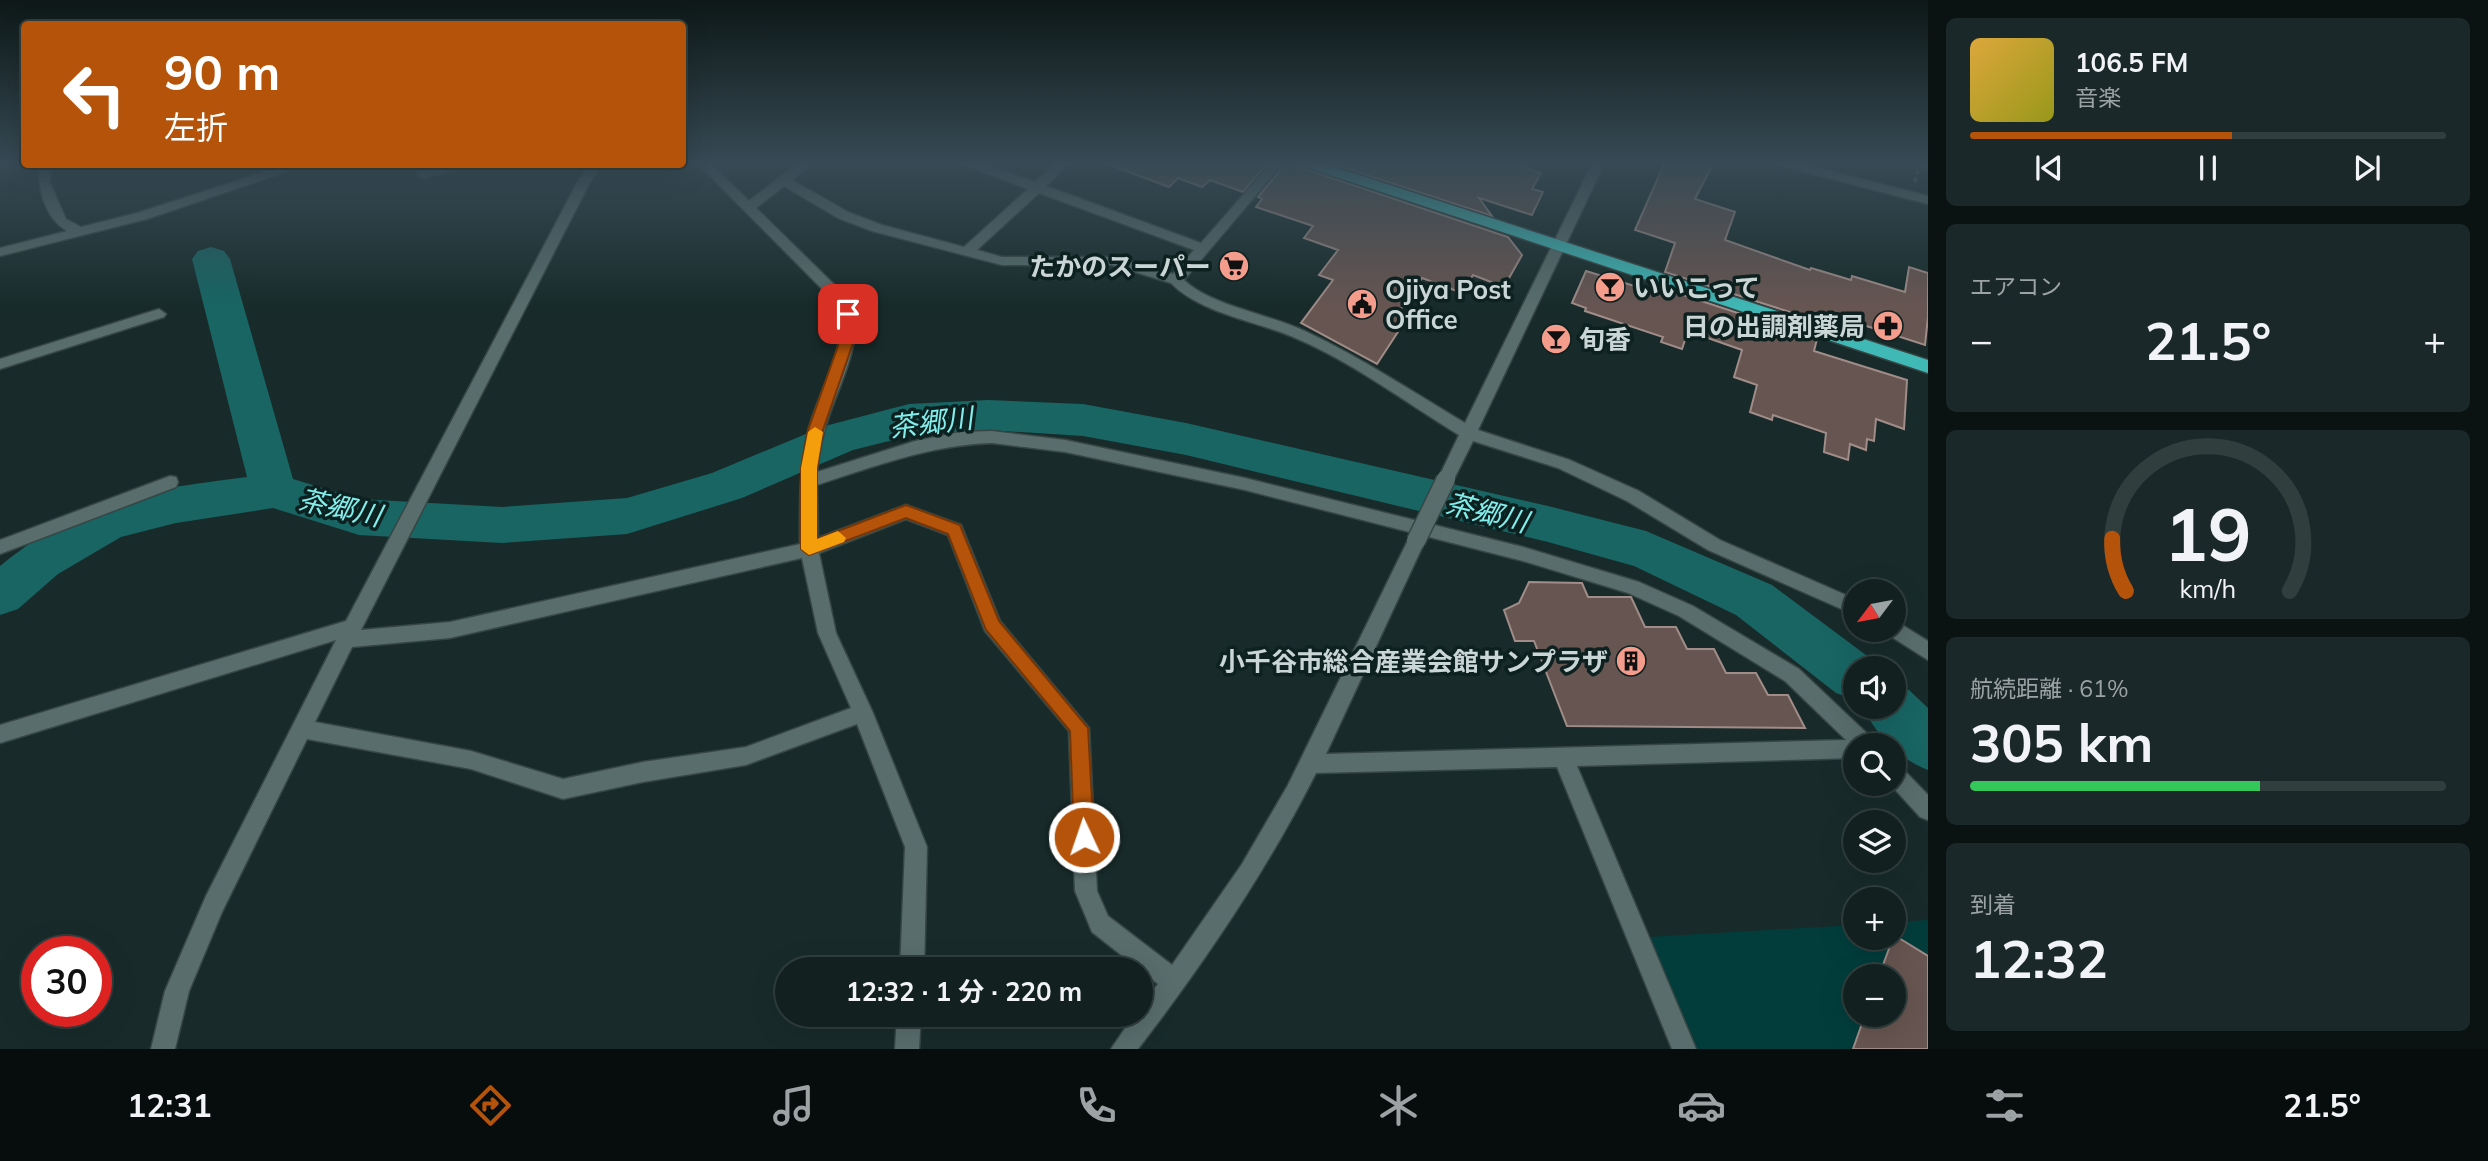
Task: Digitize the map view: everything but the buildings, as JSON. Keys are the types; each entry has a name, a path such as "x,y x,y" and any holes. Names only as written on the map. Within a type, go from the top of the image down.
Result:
{"highway":[{"path":"1454,211 1928,367"}],"street":[{"path":"56,211 60,221 79,232"},
{"path":"0,252 158,211"},
{"path":"163,1049 177,991 214,904 350,633 569,211"},
{"path":"755,211 803,264 843,301 848,314 845,346 816,430 809,475 809,549 827,633 863,713 916,847 912,957"},
{"path":"836,211 866,224 1002,261 1112,261 1176,280 1183,287 1231,311 1299,334 1359,366 1468,433 1564,464 1633,496 1713,545 1843,602"},
{"path":"968,251 1012,211"},
{"path":"1102,211 1202,248"},
{"path":"1176,280 1237,211"},
{"path":"1123,1049 1176,983 1250,872 1310,764 1576,211"},
{"path":"0,364 159,314"},
{"path":"809,475 915,447 960,438 992,437 1065,446 1258,488 1523,554 1633,587 1686,611 1792,676 1853,733"},
{"path":"0,547 170,482"},
{"path":"0,734 350,633 450,630 809,549 906,512 955,530 992,625 1079,728 1086,891 1100,924 1176,983"},
{"path":"1906,636 1928,652"},
{"path":"303,729 471,760 563,789 643,772 746,756 863,713"},
{"path":"1310,764 1843,749"},
{"path":"1563,757 1684,1049"},
{"path":"1906,787 1928,810"},
{"path":"907,1049 908,1027"}],"shaded area":[{"path":"1928,920 1928,1049 1696,1049 1649,937 1843,926 1843,950 1906,950 1906,921"}],"waterway":[{"path":"211,259 273,491"},
{"name":"茶郷川","path":"273,491 359,517 502,525 627,516 726,486 841,437 909,420 988,415 1083,420 1186,439 1548,524 1646,550 1754,600 1843,668"},
{"name":"茶郷川","path":"0,595 41,560 108,522 176,505 273,491"},
{"name":"茶郷川","path":"1902,719 1928,745"}],"slow traffic":[{"path":"815,432 809,468 809,549 838,538"}],"place":[{"name":"たかのスーパー","path":"1234,266"},
{"name":"いいこって","path":"1610,287"},
{"name":"Ojiya Post Office","path":"1362,304"},
{"name":"日の出調剤薬局","path":"1888,326"},
{"name":"旬香","path":"1556,339"},
{"name":"小千谷市総合産業会館サンプラザ","path":"1631,661"}],"route":[{"path":"848,314 845,346 816,430 809,468 809,549 906,512 955,530 992,625 1079,728 1084,837"}]}
